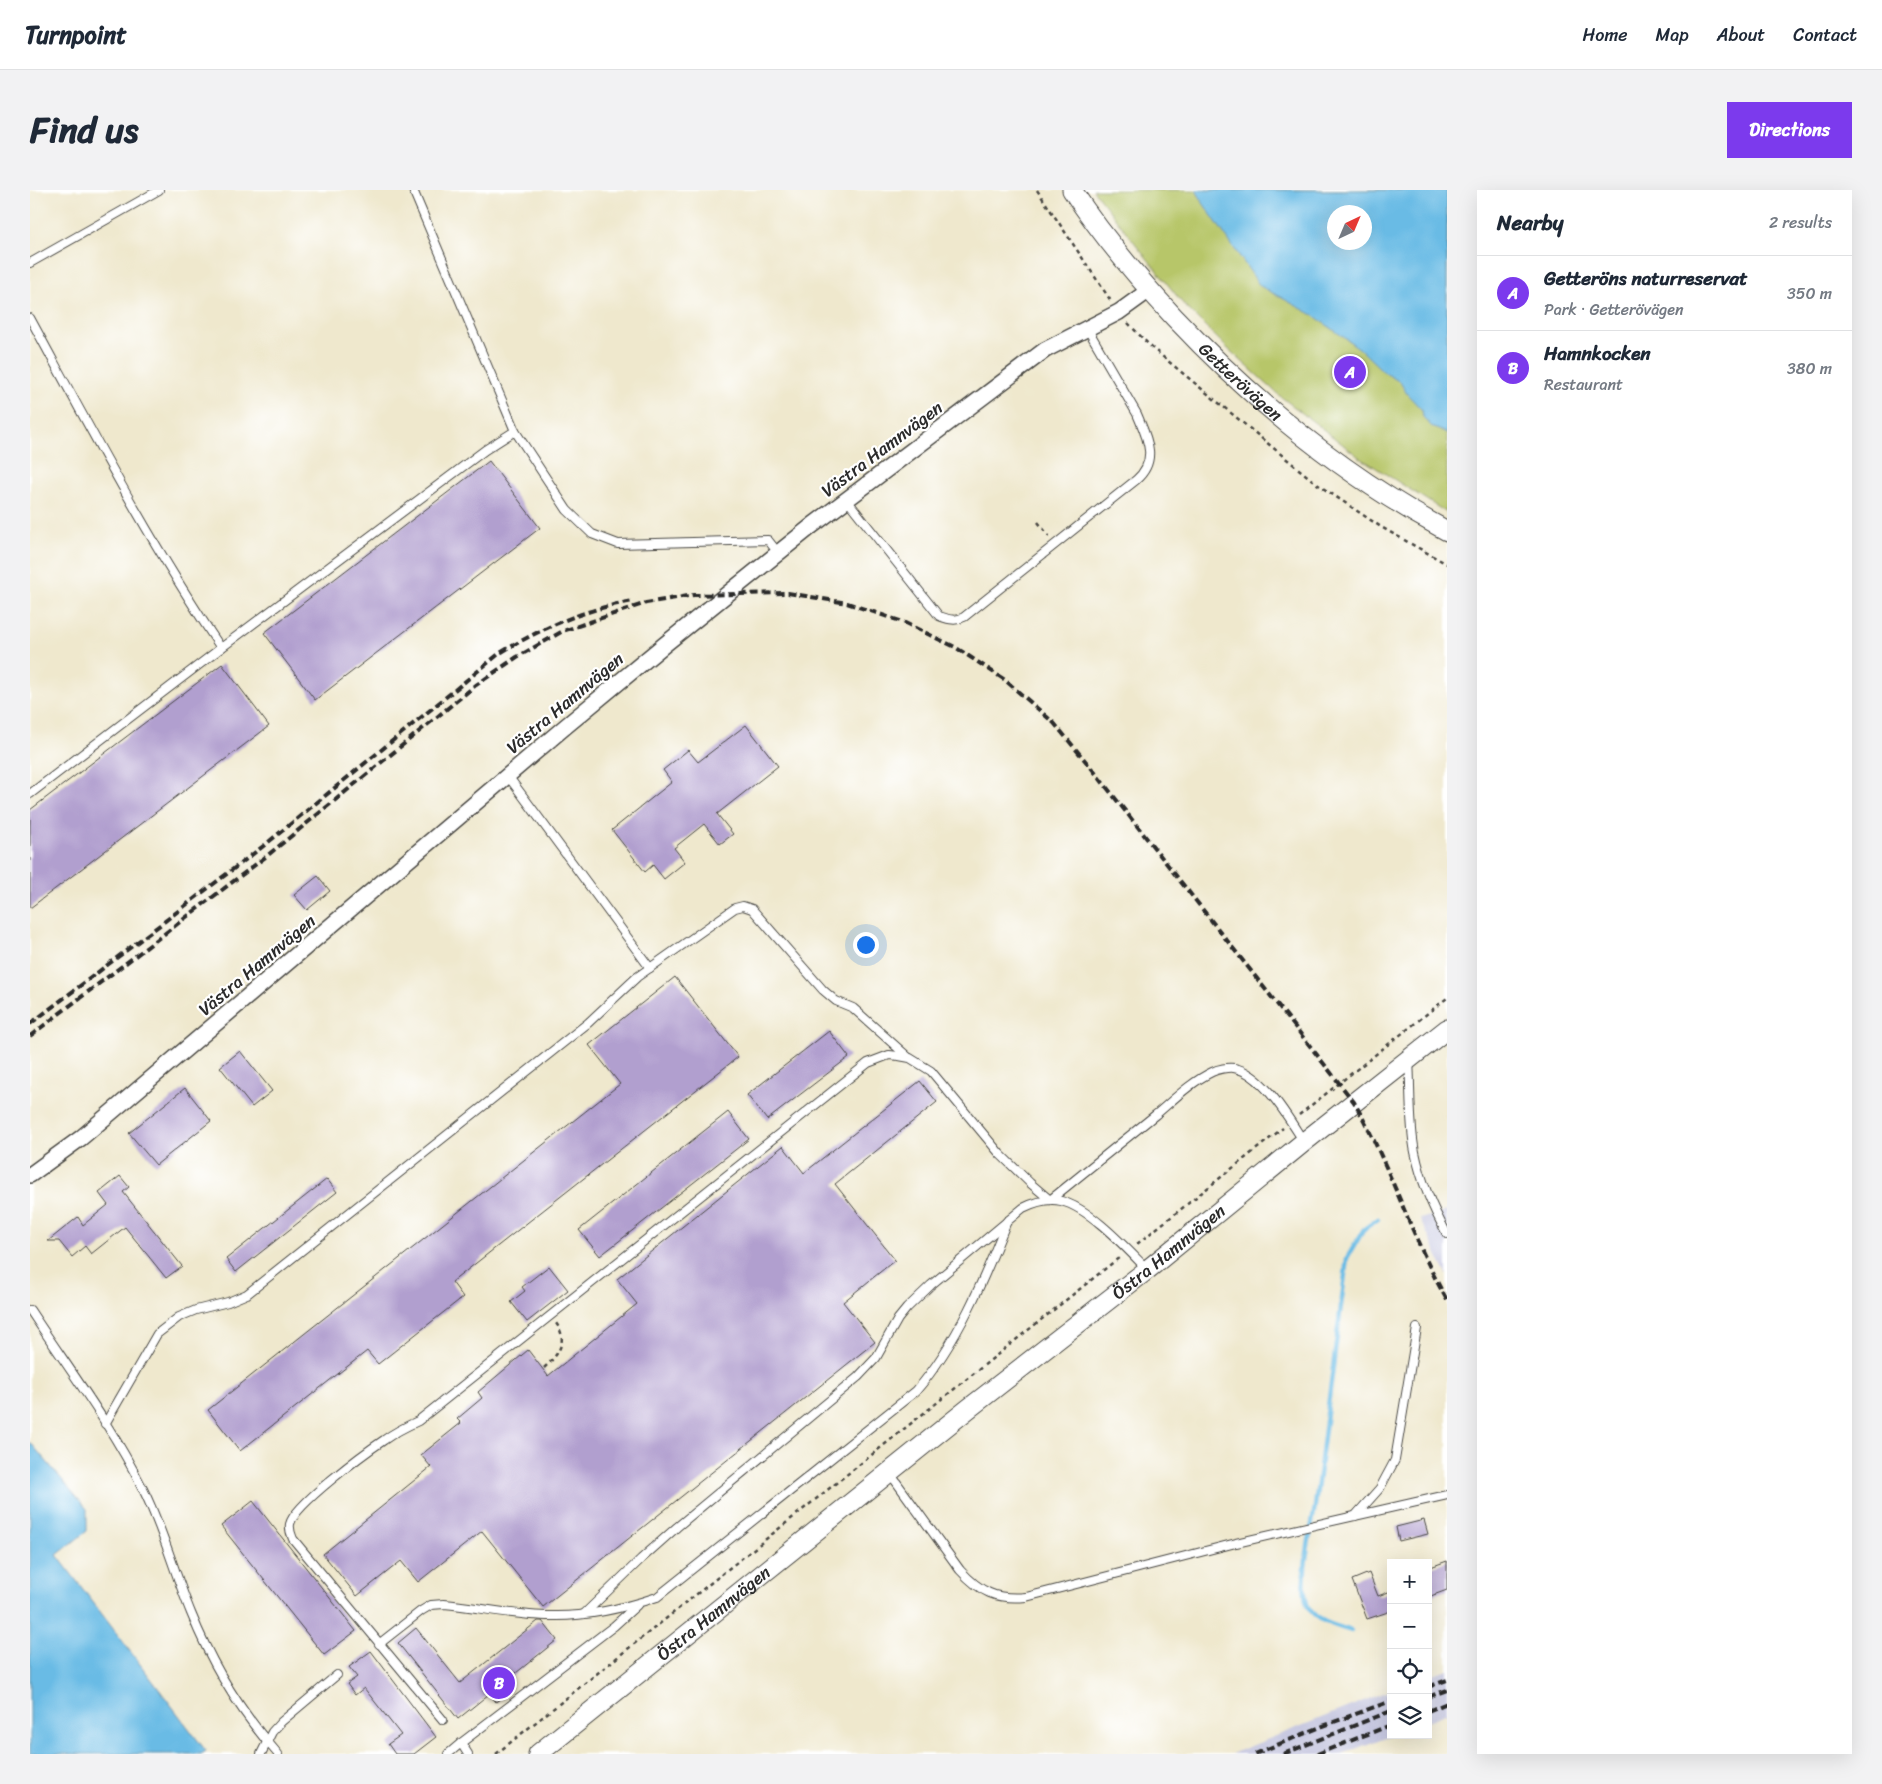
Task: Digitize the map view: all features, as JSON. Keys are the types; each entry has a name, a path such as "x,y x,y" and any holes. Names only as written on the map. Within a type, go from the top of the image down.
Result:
{"street":[{"name":"Getterövägen","path":"1072,190 1096,225 1148,291 1239,384 1323,453 1410,511 1447,531"},
{"name":"Västra Hamnvägen","path":"30,1175 81,1138 664,645 847,500 1045,350 1119,312 1148,291"},
{"name":"Östra Hamnvägen","path":"538,1754 889,1472 1147,1270 1447,1029"}],"lane":[{"path":"30,263 159,190"},
{"path":"413,190 515,431 567,510 592,534 618,544 768,540 779,554"},
{"path":"30,318 108,462 186,596 222,648"},
{"path":"847,500 939,616 949,620 958,620 964,617 1143,474 1149,462 1148,444 1137,414 1087,328"},
{"path":"30,794 485,450 515,431"},
{"path":"508,776 650,968"},
{"path":"105,1424 157,1334 179,1318 196,1310 228,1302 247,1294 588,1023 624,989 650,968 735,908 743,906 752,909 823,990 836,1001 853,1008 910,1058 931,1071 1000,1154 1022,1177 1050,1200"},
{"path":"443,1720 293,1539 290,1523 293,1517 306,1503 361,1456 385,1439 418,1421 779,1135 852,1074 877,1058 888,1055 910,1058"},
{"path":"1409,1058 1415,1152 1433,1207 1447,1234"},
{"path":"1050,1200 1184,1092 1212,1072 1225,1068 1235,1068 1246,1073 1272,1096 1304,1142"},
{"path":"584,1614 683,1521 858,1377 876,1358 907,1308 1023,1208 1033,1203 1050,1200 1072,1205 1104,1228 1147,1270"},
{"path":"379,1644 431,1605 444,1604 540,1616 567,1616 639,1603 657,1597 916,1391 937,1365 956,1331 983,1280 1007,1221"},
{"path":"30,1310 130,1465 157,1519 190,1612 228,1690 266,1742 278,1754"},
{"path":"1355,1516 1380,1488 1395,1460 1417,1328"},
{"path":"889,1472 960,1570 972,1583 984,1592 1013,1598 1236,1543 1447,1495"},
{"path":"448,1754 614,1626 639,1603"},
{"path":"261,1754 272,1732 281,1722 337,1675"},
{"path":"460,1743 468,1754"}],"path":[{"path":"1037,190 1119,312 1133,330 1151,347 1318,484 1380,527 1447,564"},
{"path":"1038,522 1056,544"},
{"path":"496,1754 1447,998"},
{"path":"544,1368 553,1359 562,1344 563,1336 550,1316"}],"shaded area":[{"path":"1447,1211 1447,1275 1420,1219"},
{"path":"1447,1669 1447,1713 1432,1719 1432,1694 1432,1675"},
{"path":"1387,1692 1387,1737 1342,1754 1231,1754"}],"green space":[{"path":"1093,190 1447,190 1447,513 1359,457 1280,396 1226,347 1184,305"}],"water":[{"path":"1196,190 1447,190 1447,433 1433,428 1423,417 1422,410 1407,394 1400,382 1385,373 1360,349 1313,315 1260,286"},
{"path":"30,1442 87,1509 87,1531 57,1555 206,1751 201,1754 30,1754"}],"building":[{"path":"489,461 540,528 315,700 264,633"},
{"path":"222,664 269,726 30,908 30,810"},
{"path":"746,725 778,766 717,814 733,834 720,844 704,824 674,848 685,862 664,879 653,865 645,872 612,830 672,782 663,770 688,750 698,762"},
{"path":"318,876 330,891 307,910 294,895"},
{"path":"675,977 738,1057 452,1282 463,1297 378,1364 367,1351 240,1451 208,1410 620,1084 589,1045"},
{"path":"829,1031 849,1057 767,1120 747,1095"},
{"path":"240,1051 272,1091 252,1107 220,1067"},
{"path":"920,1081 937,1102 835,1184 895,1260 843,1302 875,1342 543,1607 482,1531 418,1582 401,1561 357,1596 323,1554 431,1467 421,1455 461,1423 457,1419 482,1398 478,1392 528,1350 548,1376 637,1304 617,1279 783,1146 804,1173"},
{"path":"185,1088 211,1121 156,1165 129,1133"},
{"path":"728,1112 749,1139 600,1256 579,1230"},
{"path":"120,1176 129,1187 123,1192 182,1266 166,1278 125,1227 91,1254 85,1246 72,1257 59,1241 48,1241 78,1217 83,1225 108,1205 99,1193"},
{"path":"327,1179 337,1192 236,1272 226,1259"},
{"path":"549,1266 568,1290 527,1322 511,1302 525,1291 522,1287"},
{"path":"253,1501 356,1631 324,1655 221,1526"},
{"path":"1424,1520 1428,1534 1399,1541 1396,1527"},
{"path":"1447,1561 1447,1590 1432,1596 1432,1567"},
{"path":"1369,1573 1378,1596 1387,1593 1387,1612 1367,1619 1352,1580"},
{"path":"538,1621 542,1621 557,1640 501,1685 507,1693 496,1702 489,1694 458,1719 398,1643 416,1628 460,1683"},
{"path":"371,1651 436,1737 414,1754 395,1754 388,1744 401,1735 364,1688 355,1695 347,1684 357,1677 349,1667"}],"waterway":[{"path":"1351,1631 1320,1619 1310,1610 1307,1604 1304,1582 1347,1258 1364,1229 1378,1219"}],"railway":[{"path":"30,1036 268,855 476,685 517,657 563,631 646,603 694,595 788,593 847,603 903,622 955,647 1005,680 1054,723 1354,1102 1379,1151 1422,1251 1447,1300"},
{"path":"30,1024 266,844 500,653 548,627 597,609 633,601"},
{"path":"1432,1686 1447,1680"},
{"path":"1432,1696 1447,1690"},
{"path":"1255,1754 1387,1702"},
{"path":"1432,1709 1447,1703"},
{"path":"1283,1754 1387,1713"},
{"path":"1317,1754 1387,1727"}],"place":[{"name":"Getteröns naturreservat","path":"1350,372"},
{"name":"Hamnkocken","path":"499,1683"}]}
